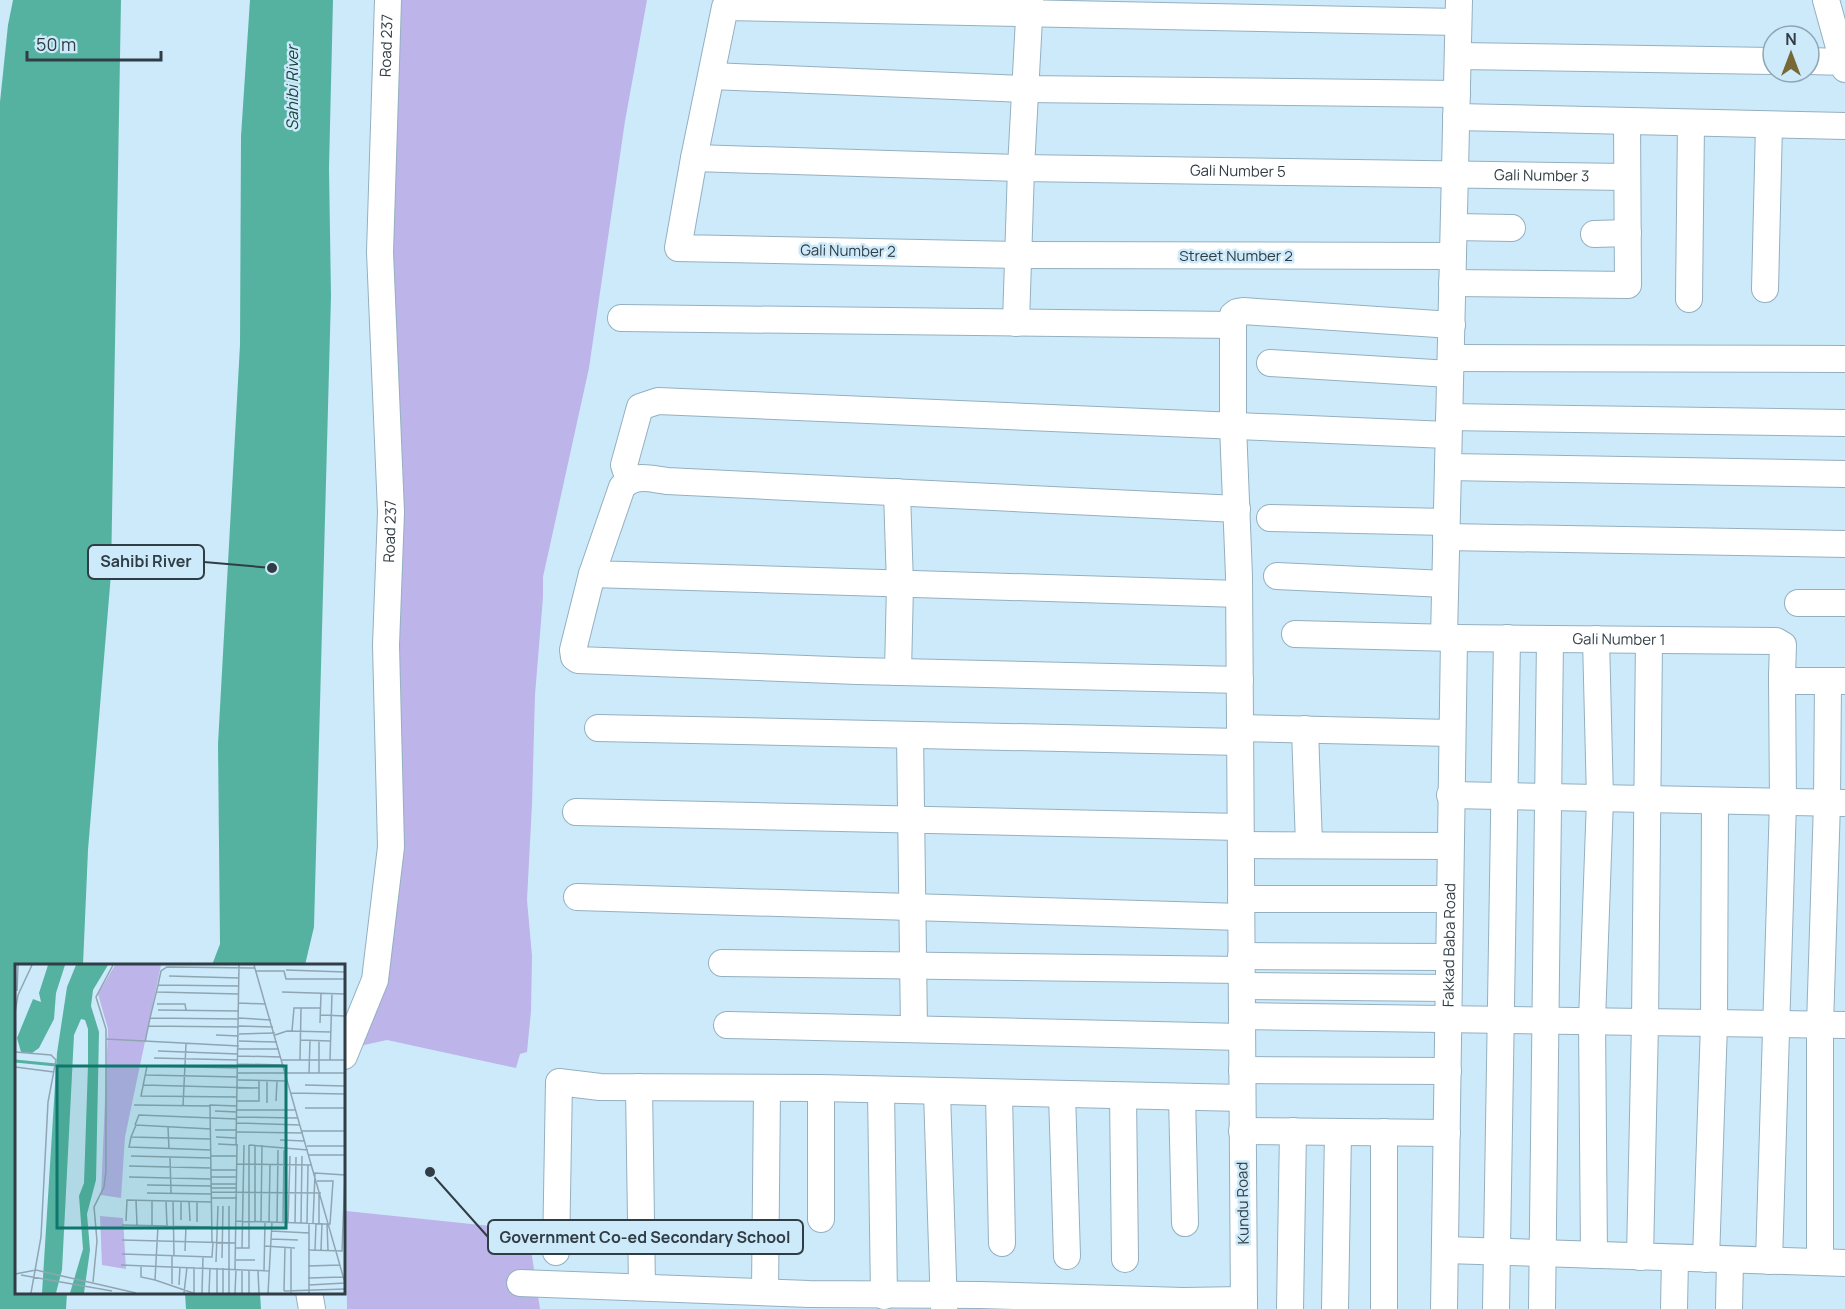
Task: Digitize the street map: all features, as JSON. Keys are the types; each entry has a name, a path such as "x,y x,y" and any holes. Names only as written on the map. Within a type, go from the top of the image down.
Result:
{"street":[{"name":"Road 237","path":"345,1054 375,980 391,847 386,645 391,512 380,252 388,0"},
{"path":"1821,62 1844,64 1826,0"},
{"path":"694,158 725,7 1459,11"},
{"path":"1016,323 1029,7"},
{"name":"Fakkad Baba Road","path":"1444,1309 1451,733 1449,638 1445,584 1459,11"},
{"path":"1458,56 1761,61"},
{"path":"712,76 1456,106 1627,121 1845,126"},
{"path":"1452,283 1628,285 1627,121"},
{"path":"1689,299 1691,123"},
{"path":"1765,289 1769,124"},
{"name":"Gali Number 5","path":"694,158 1021,168 1455,174"},
{"name":"Gali Number 2","path":"694,158 678,248 1018,255"},
{"name":"Gali Number 3","path":"1455,174 1627,177"},
{"path":"1454,228 1512,228"},
{"path":"1594,234 1628,233"},
{"name":"Street Number 2","path":"1018,255 1453,256"},
{"path":"621,318 1233,325 1233,315 1243,311 1452,325"},
{"name":"Kundu Road","path":"1233,325 1233,426 1240,680 1244,1304"},
{"path":"1270,363 1450,366 1845,359"},
{"path":"629,480 624,465 640,407 657,401 1233,426 1845,423"},
{"path":"1448,467 1845,474"},
{"path":"1237,509 667,482 636,478 629,480 622,487 592,574 573,650 574,657 578,660 898,672 1240,680"},
{"path":"897,492 900,585 898,672"},
{"path":"1270,518 1446,530 1845,544"},
{"path":"592,574 1239,594"},
{"path":"1277,576 1445,584"},
{"path":"1798,603 1845,603"},
{"name":"Gali Number 1","path":"1295,634 1776,641 1783,645 1782,679"},
{"path":"1496,1309 1507,638"},
{"path":"1542,1309 1550,639"},
{"path":"1594,1255 1592,1022 1600,799 1596,639"},
{"path":"1640,1257 1649,640"},
{"path":"1446,1250 1640,1257 1833,1263 1836,682 1792,683 1782,679 1783,802 1769,1261"},
{"path":"598,728 910,735 1240,735 1305,729 1451,733"},
{"path":"1305,729 1309,845"},
{"path":"910,735 914,1029"},
{"path":"1450,795 1836,803"},
{"path":"1715,801 1714,1024 1718,1259 1729,1309"},
{"path":"576,812 910,819 1241,836 1309,845 1450,846"},
{"path":"577,897 912,907 1241,908 1449,899"},
{"path":"1241,971 1449,957"},
{"path":"722,963 1241,971 1448,988"},
{"path":"727,1025 914,1029 1242,1027 1448,1019 1833,1025"},
{"path":"1242,1070 1448,1071"},
{"path":"555,1252 559,1082 600,1087 821,1088 1242,1098"},
{"path":"639,1087 642,1287"},
{"path":"821,1088 821,1219"},
{"path":"765,1292 766,1089"},
{"path":"881,1091 884,1296"},
{"path":"937,1092 945,1302"},
{"path":"999,1093 1002,1243"},
{"path":"1062,1094 1067,1256"},
{"path":"1123,1096 1125,1259"},
{"path":"1182,1097 1185,1223"},
{"path":"1242,1131 1447,1133"},
{"path":"1290,1309 1293,1131"},
{"path":"1335,1309 1338,1131"},
{"path":"1384,1132 1384,1309"},
{"path":"1674,1309 1675,1258"},
{"path":"520,1283 765,1292 809,1302 884,1296 945,1302 1183,1300 1244,1304"},
{"path":"309,1294 312,1309"}],"shaded area":[{"path":"395,0 647,0 625,121 589,368 543,577 535,695 527,900 532,956 531,1011 527,1052 520,1054 516,1068 387,1040 355,1047 382,970 385,271"},
{"path":"346,1211 528,1230 540,1309 347,1309"}],"water":[{"path":"13,0 121,0 111,574 88,850 83,964 15,964 15,1294 67,1294 66,1309 0,1309 0,102"},
{"path":"250,0 333,0 329,168 331,296 314,927 305,964 212,964 220,944 218,744 240,345 241,136"},
{"path":"185,1294 260,1294 261,1309 186,1309"}],"place":[{"name":"Sahibi River","path":"272,568"},
{"name":"Government Co-ed Secondary School","path":"430,1172"}]}
